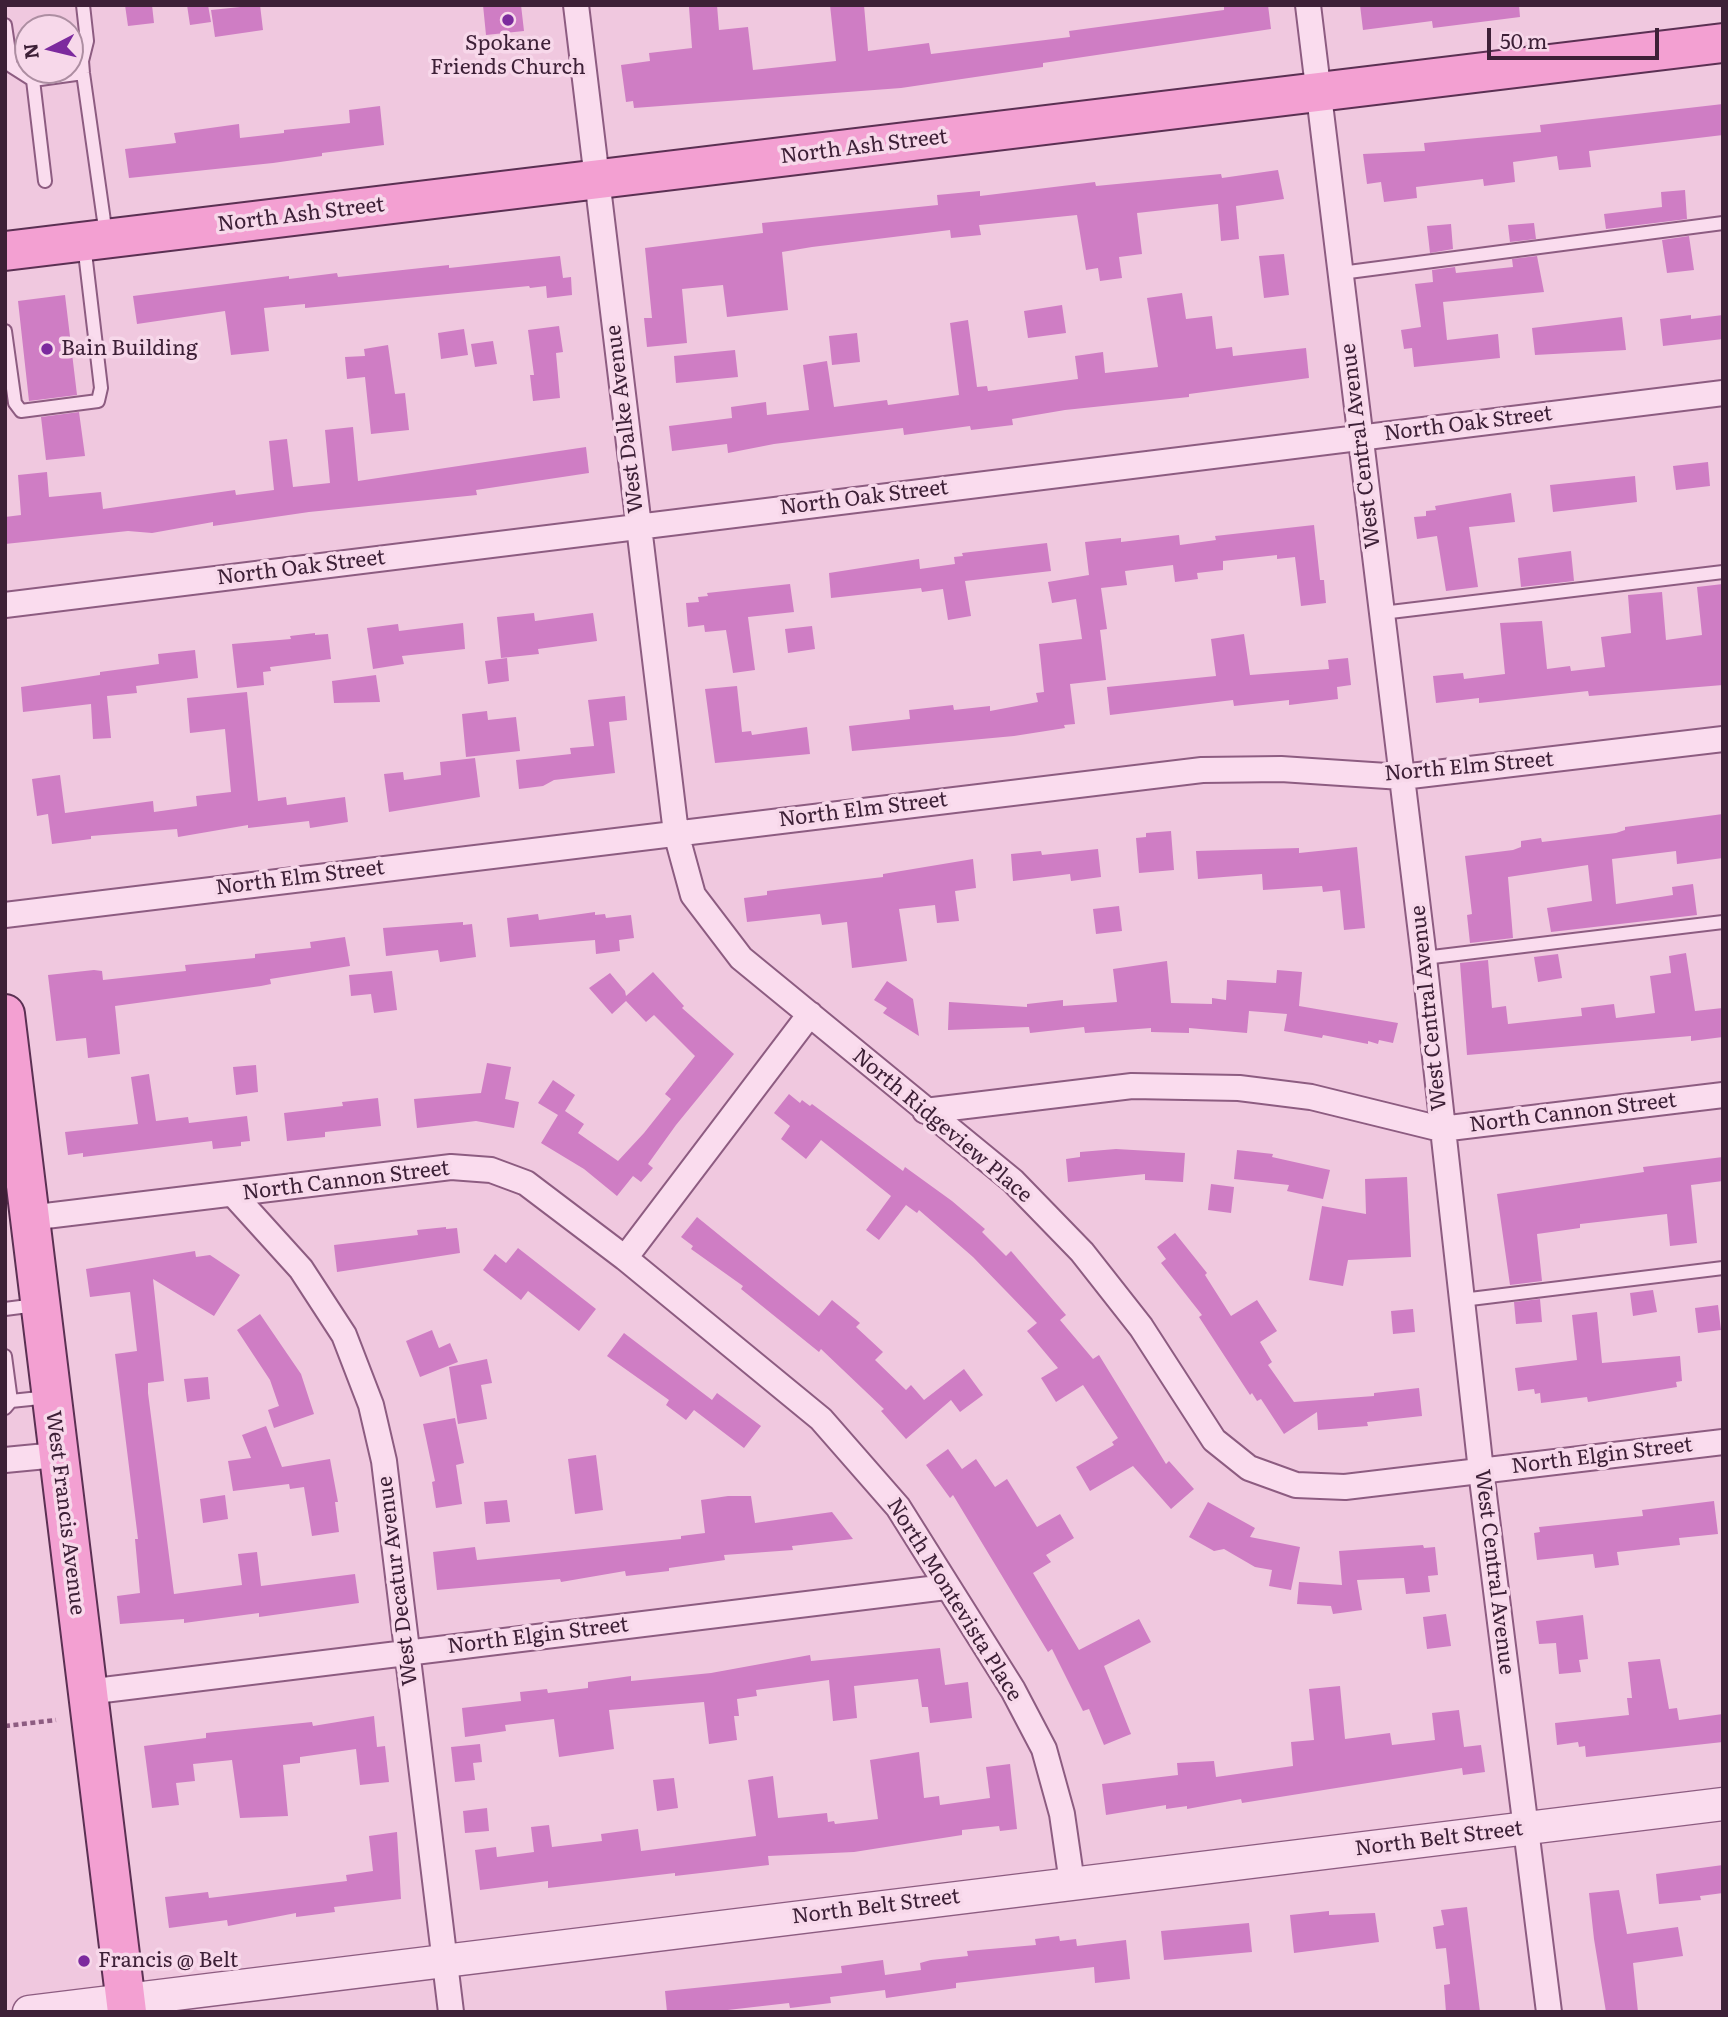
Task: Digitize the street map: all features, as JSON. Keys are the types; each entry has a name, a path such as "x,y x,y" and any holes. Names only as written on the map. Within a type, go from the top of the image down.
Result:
{"main road":[{"name":"North Ash Street","path":"5,251 1723,43"},
{"name":"West Francis Avenue","path":"5,1014 29,1218 22,1307 51,1397 126,2006"}],"street":[{"name":"West Dalke Avenue","path":"576,5 595,180 676,832"},
{"name":"West Central Avenue","path":"1308,5 1549,2012"},
{"name":"North Oak Street","path":"5,605 1723,393"},
{"name":"North Elm Street","path":"5,915 1202,770 1281,769 1402,777 1723,740"},
{"name":"North Ridgeview Place","path":"676,832 693,895 741,958 1013,1181 1082,1252 1141,1327 1214,1440 1249,1468 1296,1485 1345,1487 1482,1471"},
{"path":"625,1258 810,1014"},
{"name":"North Cannon Street","path":"925,1111 1132,1086 1239,1088 1311,1097 1441,1129 1723,1095"},
{"name":"North Cannon Street","path":"29,1218 451,1167 491,1170 526,1183 625,1258"},
{"name":"West Decatur Avenue","path":"233,1194 301,1269 337,1324 372,1405 384,1461 451,2012"},
{"name":"North Montevista Place","path":"625,1258 821,1419 898,1507 1013,1690 1044,1749 1062,1814 1072,1883"},
{"name":"North Elgin Street","path":"1482,1471 1723,1442"},
{"path":"5,1460 57,1455"},
{"name":"North Elgin Street","path":"87,1692 946,1587"},
{"name":"North Belt Street","path":"29,2012 126,2006 444,1959 1723,1804"}],"lane":[{"path":"84,14 87,41 84,53"},
{"path":"5,25 11,66 14,68"},
{"path":"33,84 45,181"},
{"path":"5,331 15,403 21,411 97,401 101,388 95,240 84,84"},
{"path":"1340,273 1723,223"},
{"path":"1381,613 1723,572"},
{"path":"1424,958 1723,922"},
{"path":"1462,1300 1723,1268"},
{"path":"5,1356 8,1404 51,1397"}],"path":[{"path":"5,1726 56,1720"}],"building":[{"path":"125,5 152,5 154,23 128,26"},
{"path":"187,5 208,5 211,22 190,25"},
{"path":"260,5 263,30 215,37 211,10"},
{"path":"483,5 521,5 524,31 486,35"},
{"path":"717,5 719,30 748,27 753,70 836,61 830,5 864,5 868,51 929,43 931,54 1070,37 1069,31 1224,10 1224,5 1268,5 1271,29 1043,63 1043,67 901,88 634,108 633,101 626,102 621,65 650,61 649,53 692,48 689,7"},
{"path":"1360,5 1519,5 1520,17 1433,28 1432,21 1363,30"},
{"path":"1723,104 1723,135 1589,151 1591,167 1559,170 1557,156 1513,162 1515,182 1484,186 1483,179 1416,187 1417,198 1384,202 1381,182 1367,184 1363,154 1425,151 1424,143 1541,132 1540,125"},
{"path":"380,106 384,145 273,163 129,178 125,149 176,143 174,133 239,124 240,138 284,133 284,130 350,123 349,110"},
{"path":"1278,170 1284,199 1236,206 1239,239 1221,241 1218,204 1137,213 1142,254 1119,257 1122,278 1100,281 1098,268 1086,270 1077,215 979,225 981,235 951,238 950,230 812,247 782,252 788,310 727,317 723,285 682,289 687,343 647,347 644,318 652,318 645,248 763,233 762,223 938,205 937,195 980,191 980,196 1095,182 1096,186 1221,174 1222,178"},
{"path":"1685,190 1687,219 1606,229 1604,214 1662,207 1661,192"},
{"path":"1534,223 1536,239 1510,242 1508,225"},
{"path":"1451,224 1453,249 1430,253 1427,226"},
{"path":"1689,236 1694,270 1667,273 1662,240"},
{"path":"1284,254 1289,295 1264,298 1259,256"},
{"path":"560,256 563,278 571,277 572,295 547,298 546,286 529,286 305,308 305,304 264,308 269,351 231,355 225,311 137,324 133,296 289,276 289,279 337,273 338,277"},
{"path":"1537,256 1544,292 1443,302 1447,340 1498,334 1500,358 1414,367 1412,348 1404,349 1401,330 1421,327 1415,284 1433,282 1432,270 1455,267 1456,273 1513,267 1512,259"},
{"path":"1182,293 1186,319 1212,316 1216,349 1232,347 1233,356 1306,348 1309,378 1189,394 1189,397 1065,410 1012,419 1013,425 971,430 970,426 904,435 903,428 774,444 728,453 727,444 672,451 669,426 732,418 731,407 766,402 767,415 809,410 803,365 827,361 834,407 887,400 888,405 959,395 950,323 968,320 977,387 987,386 988,391 1078,379 1075,356 1103,352 1105,373 1158,367 1147,298"},
{"name":"Bain Building","path":"65,295 77,395 29,401 18,301"},
{"path":"1062,305 1066,333 1028,338 1024,311"},
{"path":"1691,315 1691,319 1723,315 1723,339 1663,346 1660,319"},
{"path":"1622,317 1626,350 1535,355 1532,328"},
{"path":"559,326 563,352 556,353 560,398 533,401 530,375 534,375 528,330"},
{"path":"464,329 468,355 441,359 438,333"},
{"path":"857,333 860,362 832,365 829,336"},
{"path":"493,341 497,364 475,367 471,344"},
{"path":"388,345 395,394 405,393 409,430 371,434 365,377 347,379 345,357 365,356 364,349"},
{"path":"735,350 738,377 676,383 674,356"},
{"path":"79,412 85,456 46,460 41,417"},
{"path":"353,427 358,481 586,447 589,473 476,490 477,495 309,512 213,526 213,522 152,533 128,531 5,544 5,517 21,515 18,475 47,472 49,497 101,492 103,509 235,490 236,495 274,490 269,441 287,439 293,487 330,483 325,430"},
{"path":"1708,462 1710,486 1676,490 1673,466"},
{"path":"1635,476 1637,502 1553,512 1550,485"},
{"path":"1511,493 1515,522 1469,527 1478,587 1446,591 1437,536 1417,539 1414,517 1426,516 1426,511 1436,510 1435,506"},
{"path":"1314,525 1320,580 1324,580 1326,603 1301,606 1295,557 1277,559 1277,555 1223,561 1223,570 1197,573 1198,579 1175,582 1173,565 1125,571 1127,585 1101,588 1107,629 1100,630 1106,680 1070,684 1075,724 1014,736 852,751 849,726 910,719 909,710 953,705 954,710 990,706 990,711 1038,702 1036,693 1044,692 1039,644 1082,639 1076,599 1052,603 1048,582 1089,575 1085,542 1121,538 1121,542 1179,535 1180,545 1216,540 1215,536"},
{"path":"1047,543 1051,571 965,581 971,616 948,620 943,589 922,592 921,588 831,598 829,573 919,559 920,569 955,564 954,557 963,556 962,553"},
{"path":"1571,551 1574,581 1521,587 1518,558"},
{"path":"790,584 794,612 748,617 755,670 733,673 726,630 705,632 704,625 688,627 686,603 699,602 698,597 708,596 707,593"},
{"path":"1723,584 1723,685 1589,696 1588,691 1479,703 1479,698 1436,703 1433,676 1463,673 1464,679 1505,674 1500,623 1542,621 1547,669 1570,666 1571,671 1605,667 1601,637 1631,633 1628,595 1662,592 1666,640 1702,635 1697,587"},
{"path":"534,613 535,621 593,613 597,641 538,649 539,654 501,658 497,617"},
{"path":"463,623 465,649 402,656 404,664 373,669 367,628 398,624 399,631"},
{"path":"812,626 815,649 788,653 785,629"},
{"path":"328,634 331,659 270,667 271,671 263,672 264,685 237,688 232,644 291,639 290,636"},
{"path":"1244,634 1250,675 1329,669 1328,660 1348,658 1351,685 1337,687 1338,699 1289,705 1289,700 1234,706 1233,700 1110,715 1107,687 1216,676 1211,639"},
{"path":"195,650 198,678 136,686 137,693 107,696 111,738 93,739 91,704 23,712 21,687 159,664 158,654"},
{"path":"507,658 509,681 488,684 485,661"},
{"path":"376,675 380,702 334,703 332,681"},
{"path":"737,686 742,732 751,731 752,735 807,727 810,754 715,763 705,689"},
{"path":"247,692 258,801 286,797 287,805 345,797 348,822 310,828 309,821 248,828 248,825 178,837 177,829 91,836 91,839 52,844 48,814 37,816 32,779 60,775 65,813 153,801 154,812 197,806 196,796 231,792 225,729 190,733 187,698"},
{"path":"625,696 627,720 609,722 615,773 554,780 543,786 519,789 516,760 571,754 570,748 594,746 588,700"},
{"path":"487,711 488,720 516,717 520,751 466,757 462,714"},
{"path":"475,758 480,797 389,812 384,774 403,772 404,780 441,775 440,762"},
{"path":"1723,814 1723,858 1677,864 1676,851 1612,859 1616,904 1673,895 1672,887 1693,884 1697,915 1551,932 1547,908 1592,901 1588,865 1508,877 1513,938 1470,943 1467,915 1472,914 1465,856 1513,850 1521,847 1521,841 1541,838 1542,842 1616,833 1625,830 1625,827"},
{"path":"1171,831 1174,870 1139,873 1136,838 1146,837 1146,833"},
{"path":"1357,847 1365,928 1344,930 1340,890 1323,892 1322,886 1263,890 1262,874 1198,879 1196,851 1299,848 1299,853"},
{"path":"1098,849 1101,877 1071,881 1070,874 1013,881 1011,854 1041,851 1042,855"},
{"path":"973,859 976,888 955,891 959,921 937,923 935,905 899,909 907,961 852,968 847,922 822,925 820,914 747,922 744,898 767,895 767,891 883,877 883,874"},
{"path":"1119,906 1122,931 1096,934 1093,909"},
{"path":"595,912 595,915 605,914 606,918 631,915 634,938 619,940 620,951 596,954 595,940 510,947 507,918 538,914 539,920"},
{"path":"463,922 463,925 472,924 476,957 440,962 438,950 386,956 383,928"},
{"path":"345,937 350,966 270,979 271,984 261,986 115,1006 120,1054 88,1058 86,1038 56,1041 48,975 94,970 102,971 103,980 186,971 185,965 255,958 255,954 311,948 310,942"},
{"path":"1686,953 1695,1011 1723,1008 1723,1037 1691,1041 1691,1036 1467,1055 1460,963 1488,960 1492,1008 1506,1006 1508,1024 1582,1016 1581,1008 1614,1004 1616,1018 1655,1013 1650,976 1671,973 1669,956"},
{"path":"1558,954 1562,978 1538,982 1534,957"},
{"path":"1167,961 1171,1003 1212,1004 1212,998 1226,1000 1227,980 1276,983 1277,970 1302,972 1299,1006 1398,1023 1393,1043 1379,1040 1378,1044 1368,1041 1368,1044 1284,1031 1287,1014 1249,1011 1247,1033 1189,1028 1189,1033 1151,1032 1151,1028 1085,1033 1084,1027 1030,1033 1029,1027 948,1030 949,1002 1027,1007 1027,1004 1063,1000 1063,1006 1117,1002 1113,969"},
{"path":"392,971 397,1010 374,1013 371,994 351,996 349,975"},
{"path":"653,972 684,1006 682,1008 734,1054 648,1164 653,1168 641,1182 633,1176 617,1196 584,1169 541,1143 558,1115 538,1103 553,1080 575,1095 565,1111 584,1124 578,1133 618,1161 644,1133 671,1099 665,1094 695,1056 654,1015 646,1022 626,1001 612,1014 589,988 610,973 626,996"},
{"path":"887,981 913,999 919,1036 883,1013 887,1008 874,1000"},
{"path":"487,1063 511,1067 505,1099 519,1102 514,1128 476,1121 417,1128 414,1099 481,1093"},
{"path":"256,1065 258,1092 236,1095 233,1067"},
{"path":"149,1074 156,1121 188,1117 189,1123 247,1116 250,1141 241,1142 241,1146 213,1149 212,1141 83,1157 83,1153 68,1155 65,1132 138,1124 131,1077"},
{"path":"789,1094 800,1103 802,1100 810,1106 812,1104 903,1171 905,1167 985,1229 982,1232 1006,1256 1011,1251 1066,1315 1060,1320 1093,1359 1099,1355 1166,1464 1169,1461 1194,1489 1171,1509 1133,1466 1090,1491 1076,1467 1114,1445 1112,1442 1118,1438 1083,1385 1056,1402 1041,1378 1058,1368 1027,1331 1037,1323 973,1257 919,1210 917,1213 906,1205 879,1240 866,1230 891,1196 821,1140 806,1159 781,1139 790,1126 774,1113"},
{"path":"378,1098 381,1126 325,1132 325,1137 287,1141 284,1113 343,1106 342,1102"},
{"path":"1116,1149 1185,1153 1183,1182 1145,1180 1145,1174 1068,1182 1066,1159 1080,1157 1080,1152"},
{"path":"1237,1150 1273,1154 1272,1157 1330,1170 1323,1199 1287,1191 1289,1185 1234,1179"},
{"path":"1723,1157 1723,1181 1691,1185 1697,1243 1670,1246 1667,1214 1580,1224 1580,1228 1537,1234 1542,1281 1510,1285 1497,1194 1644,1172 1643,1167"},
{"path":"1407,1177 1411,1257 1348,1260 1343,1286 1309,1280 1322,1206 1366,1214 1365,1179"},
{"path":"1211,1184 1234,1187 1231,1213 1208,1210"},
{"path":"697,1217 819,1316 832,1300 860,1323 856,1327 883,1352 875,1360 906,1390 911,1385 924,1400 964,1369 983,1395 960,1412 951,1400 906,1439 881,1411 884,1409 821,1349 819,1352 741,1289 743,1286 691,1249 693,1246 681,1237"},
{"path":"457,1228 460,1253 337,1272 334,1245 418,1235 417,1230"},
{"path":"1175,1233 1207,1273 1205,1275 1231,1316 1257,1300 1277,1331 1260,1342 1272,1362 1268,1365 1294,1402 1374,1396 1374,1393 1419,1388 1422,1416 1367,1422 1368,1426 1318,1430 1317,1412 1284,1434 1261,1399 1257,1401 1252,1393 1250,1395 1199,1317 1202,1315 1161,1263 1166,1259 1157,1247"},
{"path":"518,1248 596,1309 579,1331 528,1291 521,1300 483,1270 495,1254 506,1263"},
{"path":"195,1251 196,1257 210,1255 240,1275 214,1316 153,1279 164,1381 148,1383 148,1393 174,1594 242,1585 238,1554 257,1552 261,1586 355,1574 359,1603 259,1617 259,1613 184,1623 184,1619 120,1624 117,1596 140,1593 135,1539 138,1539 115,1354 137,1351 130,1292 90,1297 86,1269"},
{"path":"1653,1290 1657,1312 1633,1316 1630,1293"},
{"path":"1540,1299 1542,1322 1516,1324 1514,1302"},
{"path":"1718,1305 1721,1330 1698,1333 1695,1308"},
{"path":"1413,1309 1415,1332 1393,1334 1391,1311"},
{"path":"1597,1312 1602,1363 1680,1356 1682,1381 1676,1382 1677,1387 1588,1402 1587,1397 1541,1403 1540,1393 1535,1394 1534,1389 1518,1391 1515,1368 1577,1360 1572,1315"},
{"path":"260,1314 301,1374 314,1414 274,1428 268,1410 279,1406 270,1380 237,1330"},
{"path":"432,1330 439,1348 450,1343 458,1362 420,1377 406,1341"},
{"path":"624,1333 712,1400 717,1393 761,1426 744,1448 694,1410 686,1420 666,1405 669,1400 607,1356"},
{"path":"487,1359 492,1383 481,1385 487,1419 458,1424 449,1367"},
{"path":"208,1377 210,1399 187,1402 184,1379"},
{"path":"455,1418 464,1463 456,1465 462,1504 436,1508 432,1482 435,1481 423,1424"},
{"path":"266,1426 282,1467 330,1459 338,1502 335,1502 339,1532 312,1536 304,1487 290,1489 289,1484 233,1491 228,1461 251,1458 242,1435"},
{"path":"948,1449 962,1469 976,1459 995,1487 1007,1479 1037,1527 1060,1514 1074,1538 1046,1555 1051,1562 1033,1573 1079,1650 1139,1619 1151,1642 1104,1666 1131,1734 1104,1745 1089,1709 1083,1711 1052,1649 1048,1652 953,1495 950,1498 926,1465"},
{"path":"596,1455 603,1510 575,1514 568,1459"},
{"path":"225,1495 228,1519 203,1523 200,1499"},
{"path":"751,1496 755,1523 832,1512 853,1539 792,1546 793,1550 724,1555 725,1560 669,1568 669,1571 626,1576 625,1571 561,1582 560,1579 437,1590 433,1552 475,1547 477,1560 681,1539 681,1536 705,1533 701,1500"},
{"path":"507,1500 510,1522 486,1524 484,1502"},
{"path":"1714,1501 1718,1534 1679,1538 1680,1545 1617,1552 1619,1565 1595,1568 1593,1554 1537,1560 1534,1533 1540,1532 1539,1527 1643,1516 1642,1510"},
{"path":"1208,1502 1255,1528 1250,1537 1300,1547 1291,1590 1269,1586 1272,1570 1255,1567 1224,1549 1214,1551 1189,1537"},
{"path":"1423,1545 1424,1548 1435,1547 1438,1575 1428,1576 1430,1592 1406,1594 1404,1578 1357,1580 1362,1610 1333,1614 1331,1606 1297,1604 1299,1582 1342,1585 1339,1551"},
{"path":"1446,1614 1451,1646 1427,1649 1423,1617"},
{"path":"1583,1615 1588,1659 1579,1660 1581,1672 1559,1674 1556,1643 1539,1644 1536,1621"},
{"path":"940,1648 945,1685 968,1682 972,1718 930,1723 928,1707 922,1707 918,1679 854,1686 857,1718 833,1721 829,1680 756,1690 757,1696 737,1699 739,1716 734,1716 737,1740 709,1744 704,1702 609,1710 614,1749 559,1757 554,1719 505,1725 506,1731 465,1737 462,1708 521,1701 520,1692 547,1689 548,1693 588,1688 588,1682 631,1676 631,1681 711,1673 810,1655 811,1661"},
{"path":"1660,1659 1669,1709 1677,1708 1679,1720 1723,1714 1723,1742 1586,1757 1585,1746 1579,1747 1578,1742 1557,1745 1555,1723 1629,1715 1627,1698 1632,1698 1628,1662"},
{"path":"1340,1686 1345,1739 1390,1733 1392,1745 1435,1740 1432,1713 1459,1710 1464,1747 1481,1745 1485,1772 1463,1775 1462,1768 1242,1803 1241,1799 1187,1809 1187,1806 1166,1809 1166,1805 1106,1815 1102,1784 1178,1775 1177,1763 1214,1761 1216,1777 1293,1766 1291,1742 1314,1740 1309,1689"},
{"path":"374,1716 377,1747 385,1746 389,1782 360,1785 356,1749 300,1757 300,1763 283,1765 288,1816 240,1818 232,1760 193,1764 195,1781 176,1783 179,1805 152,1808 144,1746 206,1738 206,1733 312,1722 313,1726"},
{"path":"480,1744 482,1762 473,1763 475,1780 455,1782 451,1747"},
{"path":"919,1752 924,1798 939,1796 940,1805 990,1798 986,1767 1010,1764 1017,1829 1000,1831 999,1826 962,1830 962,1835 854,1852 768,1856 769,1865 675,1876 675,1873 548,1888 548,1881 480,1890 475,1850 496,1847 497,1857 534,1852 531,1827 549,1825 552,1847 602,1841 601,1834 638,1829 641,1851 756,1836 748,1780 773,1776 778,1818 827,1813 828,1822 834,1821 835,1824 878,1819 870,1760"},
{"path":"674,1778 678,1808 657,1811 653,1780"},
{"path":"487,1808 489,1831 465,1833 463,1811"},
{"path":"397,1832 401,1899 334,1907 335,1912 296,1917 296,1913 228,1926 227,1920 169,1928 165,1897 208,1892 209,1898 347,1881 346,1875 373,1871 369,1836"},
{"path":"1723,1865 1723,1893 1700,1896 1701,1900 1659,1904 1656,1874"},
{"path":"1619,1890 1627,1934 1678,1927 1683,1956 1633,1963 1638,2012 1606,2012 1594,1939 1589,1893"},
{"path":"1467,1907 1480,2012 1446,2012 1444,1985 1450,1984 1446,1948 1436,1949 1433,1927 1444,1925 1441,1910"},
{"path":"1329,1911 1329,1915 1375,1913 1379,1942 1294,1953 1290,1915"},
{"path":"1249,1923 1252,1952 1164,1960 1161,1931"},
{"path":"1059,1936 1060,1941 1076,1939 1077,1946 1126,1940 1130,1979 1095,1983 1094,1967 956,1983 956,1988 886,1998 885,1990 830,1997 831,2003 790,2008 789,2003 710,2012 667,2012 665,1991 842,1973 841,1966 883,1960 885,1975 921,1970 920,1963 968,1956 967,1951 1036,1945 1035,1939"}],"place":[{"name":"Spokane Friends Church","path":"508,20"},
{"name":"Bain Building","path":"47,349"},
{"name":"Francis @ Belt","path":"84,1961"}]}
